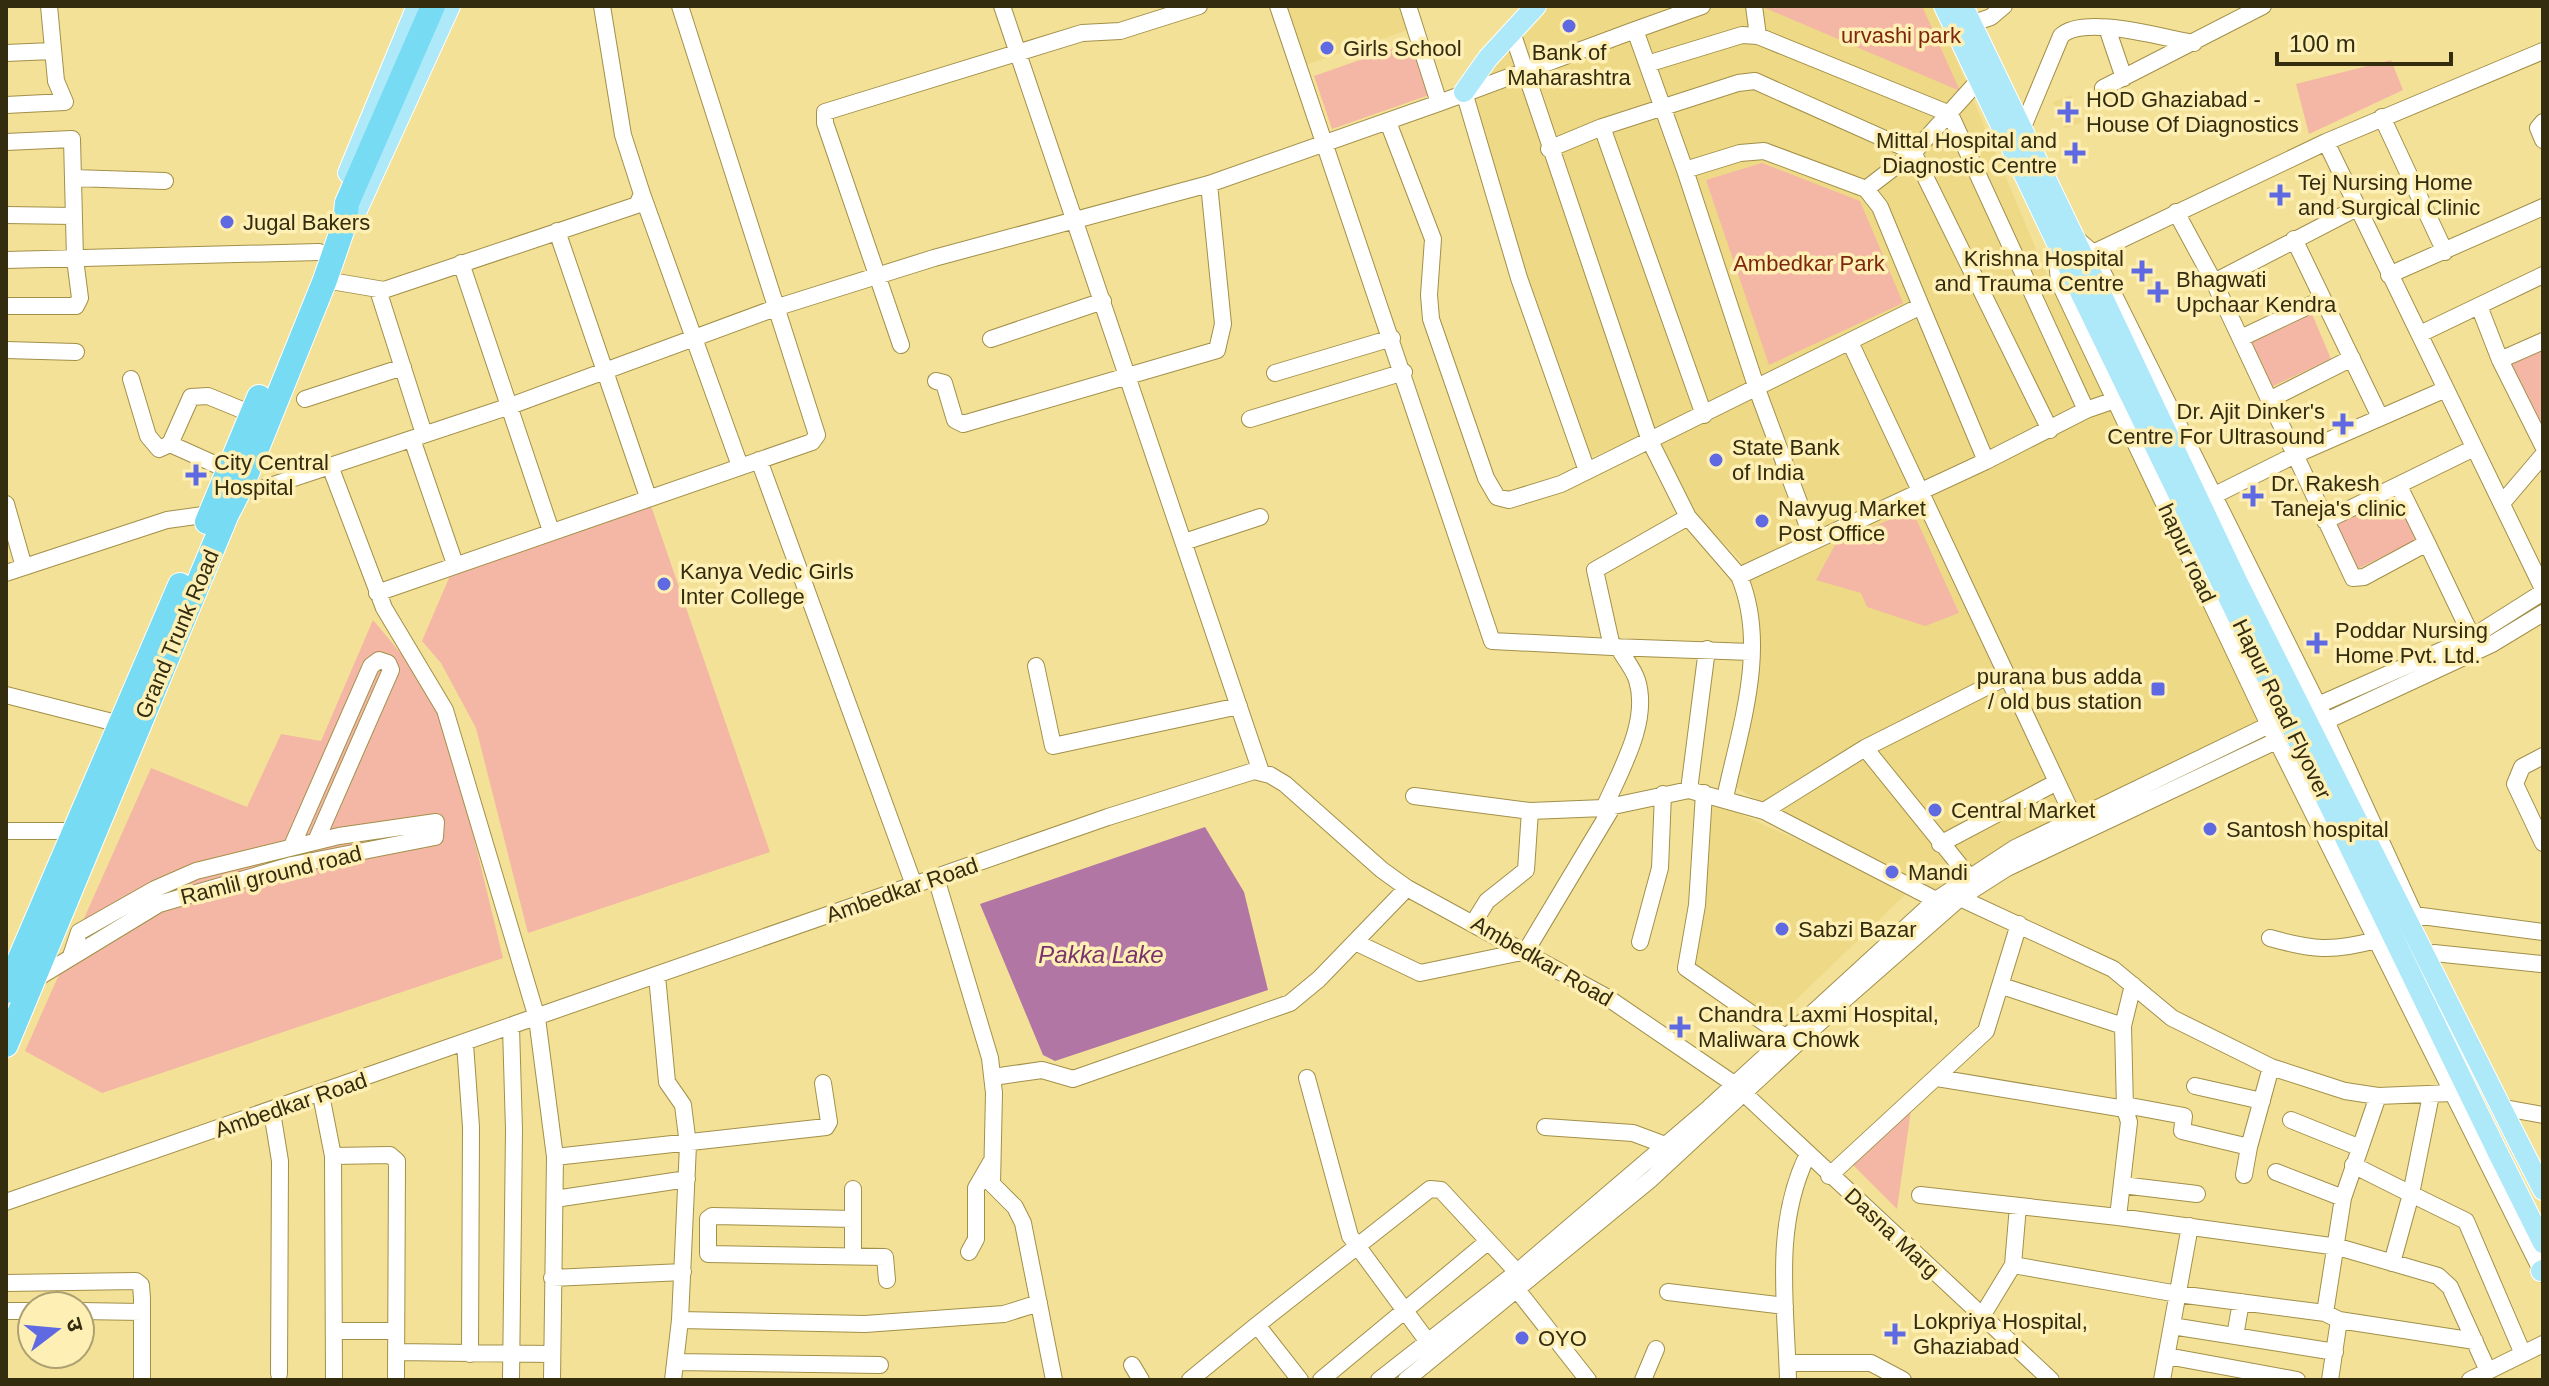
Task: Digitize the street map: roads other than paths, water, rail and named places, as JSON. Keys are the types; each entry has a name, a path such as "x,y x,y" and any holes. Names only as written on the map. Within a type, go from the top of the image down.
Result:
{"highway":[{"path":"342,213 433,6"},
{"name":"Grand Trunk Road","path":"6,1045 12,1016 33,981 221,529 235,477 240,440 319,252 342,213"},
{"name":"Grand Trunk Road","path":"6,991 210,514 235,477 325,280 342,213"}],"main road":[{"path":"417,6 340,191 342,213 352,221 450,6"},
{"path":"1464,92 1536,6"},
{"path":"1944,6 1979,80 2065,239"},
{"name":"hapur road","path":"1967,15 2023,127 2065,239"},
{"name":"Hapur Road Flyover","path":"2065,239 2492,1156 2510,1177 2543,1243"},
{"name":"Hapur Road Flyover","path":"2090,292 2532,1167"}],"street":[{"path":"6,105 65,102 58,89 49,6"},
{"path":"602,6 623,135 740,466"},
{"path":"377,593 812,442 817,435 680,6"},
{"path":"1002,6 1077,220 1261,772"},
{"path":"901,345 825,123 825,112 1082,33 1120,31 1199,6"},
{"path":"1278,6 1404,372 1492,641 1751,652"},
{"path":"170,444 235,477 245,489 258,490 510,406 605,368 778,307 1209,184 1327,145 1702,6"},
{"path":"1754,6 1758,36"},
{"path":"1967,15 1991,17 2004,6"},
{"path":"2103,88 2263,6"},
{"path":"1411,8 1439,103"},
{"path":"2023,127 2061,36 2079,25 2194,43"},
{"path":"2107,28 2124,78"},
{"path":"1635,30 1757,389 1813,540"},
{"path":"1512,32 1650,441 1688,517 1739,576 1751,620 1751,652 1746,698 1725,798"},
{"path":"1647,64 1742,35 1758,36 1950,114 2086,410"},
{"path":"6,53 52,51"},
{"path":"2093,253 2326,142 2543,51"},
{"path":"1866,189 1913,152 1979,80"},
{"path":"1549,149 1602,127 1738,83 1755,81 1913,152 2050,430"},
{"path":"1464,92 1519,278 1587,471"},
{"path":"2382,117 2445,252"},
{"path":"1388,122 1433,239 1429,295 1431,319 1492,493 1509,500 1561,484 1921,306"},
{"path":"2543,122 2538,128 2543,140"},
{"path":"1602,127 1704,415"},
{"path":"6,142 72,139 75,259 80,298 76,306 6,306"},
{"path":"2322,713 2472,637 2543,590 2326,142"},
{"path":"1685,170 1740,153 1764,151 1866,189 1880,207 1986,461"},
{"path":"73,178 165,181"},
{"path":"936,381 944,383 955,420 963,424 1217,350 1222,343 1223,324 1209,184"},
{"path":"325,280 340,280 378,290 637,205 642,194"},
{"path":"2389,275 2543,207"},
{"path":"2214,282 2357,208"},
{"path":"2176,212 2214,282 2353,578 2364,577 2427,543"},
{"path":"6,215 74,216"},
{"path":"557,231 648,497"},
{"path":"2065,239 2093,253 2215,495 2342,752 2414,915 2528,1144 2532,1167"},
{"name":"hapur road","path":"2065,239 2059,282 2276,741 2452,1093 2492,1156 2542,1271"},
{"path":"2294,239 2380,417"},
{"path":"6,260 319,252"},
{"path":"461,263 551,531"},
{"path":"2420,334 2543,275"},
{"path":"378,290 403,367 418,436 455,564"},
{"path":"2241,338 2323,299"},
{"path":"991,339 1103,301"},
{"path":"2479,306 2500,360 2543,446"},
{"path":"1275,373 1392,338"},
{"path":"2500,360 2543,341"},
{"path":"1850,342 2074,818"},
{"path":"6,350 76,352"},
{"path":"2269,400 2352,358"},
{"path":"305,399 403,367"},
{"path":"1250,419 1404,372"},
{"path":"131,379 152,444 159,449 170,444 191,397 208,396 252,414"},
{"path":"2215,495 2295,455 2446,389"},
{"path":"1739,576 1986,461 2086,410 2115,400"},
{"path":"2325,521 2474,448"},
{"path":"2503,502 2543,455"},
{"path":"759,460 914,885"},
{"path":"330,466 377,593 445,710 537,1018 555,1157 552,1380"},
{"path":"2399,486 2472,637"},
{"path":"6,504 24,567"},
{"path":"6,573 167,520 210,514"},
{"path":"1184,542 1260,517"},
{"path":"1355,942 1420,973 1526,951 1608,807 1639,709 1638,683 1615,647 1595,570 1603,562 1688,517"},
{"path":"2322,713 2492,644 2543,613"},
{"path":"1707,649 1697,792 1697,905 1686,968 1785,1037"},
{"path":"71,956 79,932 155,889 196,871 316,841 391,670 388,663 379,660 371,666 292,846"},
{"path":"1036,666 1053,746 1239,706"},
{"path":"2255,696 2302,671"},
{"path":"1764,811 1865,748 2006,677"},
{"path":"6,695 120,724"},
{"path":"1406,1380 1651,1179 1785,1037 1936,900 2015,848 2269,725"},
{"path":"1379,1380 1517,1272 1665,1145 1739,1088 1960,898 2007,868 2276,741"},
{"path":"1865,748 1970,878"},
{"path":"2294,776 2342,752"},
{"path":"2543,756 2522,767 2515,784 2543,843"},
{"name":"Ambedkar Road","path":"6,1202 321,1095 914,885 1238,774 1261,772 1285,784 1382,870 1407,888 1608,998 1739,1088"},
{"path":"1940,844 2057,782"},
{"path":"1414,796 1530,811 1608,807 1663,794 1697,792 1764,811 1936,900"},
{"path":"1640,942 1660,868 1663,794"},
{"path":"1474,922 1487,901 1526,870 1530,811"},
{"name":"Ramlil ground road","path":"33,981 159,904 205,887 292,865 435,837 438,829 432,820 316,841"},
{"path":"6,831 72,831"},
{"path":"936,878 966,972 993,1077 992,1184 1015,1207 1023,1223 1054,1380"},
{"path":"993,1077 1042,1070 1073,1079 1260,1015 1303,994 1407,888"},
{"path":"1960,898 2113,969 2172,1018 2271,1067 2345,1091 2378,1096 2452,1093"},
{"path":"2414,915 2543,932"},
{"path":"1829,1176 1986,1031 2019,924"},
{"path":"2270,938 2316,950 2337,950 2376,940"},
{"path":"2434,953 2541,964"},
{"path":"657,976 667,1082 683,1105 688,1145 680,1320 673,1380"},
{"path":"2118,1217 2129,1122 2125,1107 2123,1026 2133,985"},
{"path":"2002,986 2123,1026"},
{"path":"511,1027 514,1130 511,1380"},
{"path":"465,1044 471,1127 470,1354"},
{"path":"2244,1175 2271,1067"},
{"path":"1307,1078 1339,1207 1356,1248 1428,1342"},
{"path":"1937,1078 2184,1116 2182,1131 2249,1147"},
{"path":"555,1157 688,1145 826,1127 829,1122 823,1083"},
{"path":"2195,1086 2262,1101"},
{"name":"Dasna Marg","path":"1739,1088 1807,1156 2051,1380"},
{"path":"321,1095 333,1156 334,1380"},
{"path":"2392,1263 2411,1194 2431,1095"},
{"path":"2330,1380 2335,1352 2332,1317 2343,1198 2378,1096"},
{"path":"2510,1109 2543,1115"},
{"path":"272,1112 280,1161 279,1374"},
{"path":"2291,1120 2358,1147"},
{"path":"1545,1127 1633,1133 1665,1145"},
{"path":"333,1156 390,1155 397,1161 396,1380"},
{"path":"1807,1156 1792,1187 1784,1247 1788,1372 1851,1360 1903,1380"},
{"path":"969,1252 976,1239 976,1188 991,1161"},
{"path":"2353,1165 2466,1221 2523,1354"},
{"path":"2276,1172 2343,1198"},
{"path":"555,1199 687,1179"},
{"path":"2122,1185 2197,1194"},
{"path":"1190,1380 1435,1188 1517,1272"},
{"path":"853,1189 853,1256"},
{"path":"1920,1195 2118,1217 2338,1247 2392,1263 2445,1280 2488,1371"},
{"path":"1982,1316 2013,1265 2018,1206"},
{"path":"853,1219 712,1216 708,1254 885,1257 887,1280"},
{"path":"2162,1380 2190,1226"},
{"path":"685,1235 708,1235"},
{"path":"1321,1380 1486,1243"},
{"path":"2013,1265 2475,1341"},
{"path":"552,1278 683,1272"},
{"path":"6,1283 136,1281 141,1285 142,1380"},
{"path":"1518,1291 1588,1380"},
{"path":"1668,1292 1785,1306"},
{"path":"2235,1336 2241,1302"},
{"path":"680,1320 865,1324 1004,1314 1039,1303"},
{"path":"96,1311 142,1312"},
{"path":"1257,1325 1300,1380"},
{"path":"2172,1326 2335,1352"},
{"path":"334,1331 396,1331"},
{"path":"2470,1380 2543,1344"},
{"path":"1643,1380 1656,1349"},
{"path":"396,1352 552,1354"},
{"path":"2167,1356 2297,1380"},
{"path":"675,1362 880,1365"}],"water":[{"name":"Pakka Lake","path":"1205,827 1244,892 1268,990 1055,1061 1043,1055 980,904"}],"place":[{"name":"Bank of Maharashtra","path":"1569,26"},
{"name":"Girls School","path":"1327,48"},
{"name":"HOD Ghaziabad - House Of Diagnostics","path":"2068,112"},
{"name":"Mittal Hospital and Diagnostic Centre","path":"2075,153"},
{"name":"Tej Nursing Home and Surgical Clinic","path":"2280,195"},
{"name":"Jugal Bakers","path":"227,222"},
{"name":"Krishna Hospital and Trauma Centre","path":"2142,271"},
{"name":"Bhagwati Upchaar Kendra","path":"2158,292"},
{"name":"Dr. Ajit Dinker's Centre For Ultrasound","path":"2343,424"},
{"name":"State Bank of India","path":"1716,460"},
{"name":"City Central Hospital","path":"196,475"},
{"name":"Dr. Rakesh Taneja's clinic","path":"2253,496"},
{"name":"Navyug Market Post Office","path":"1762,521"},
{"name":"Kanya Vedic Girls Inter College","path":"664,584"},
{"name":"Poddar Nursing Home Pvt. Ltd.","path":"2317,643"},
{"name":"purana bus adda / old bus station","path":"2158,689"},
{"name":"Central Market","path":"1935,810"},
{"name":"Santosh hospital","path":"2210,829"},
{"name":"Mandi","path":"1892,872"},
{"name":"Sabzi Bazar","path":"1782,929"},
{"name":"Chandra Laxmi Hospital, Maliwara Chowk","path":"1680,1027"},
{"name":"Lokpriya Hospital, Ghaziabad","path":"1895,1334"},
{"name":"OYO","path":"1522,1338"}],"park label":[{"name":"urvashi park","path":"1901,35"},
{"name":"Ambedkar Park","path":"1809,263"}]}
